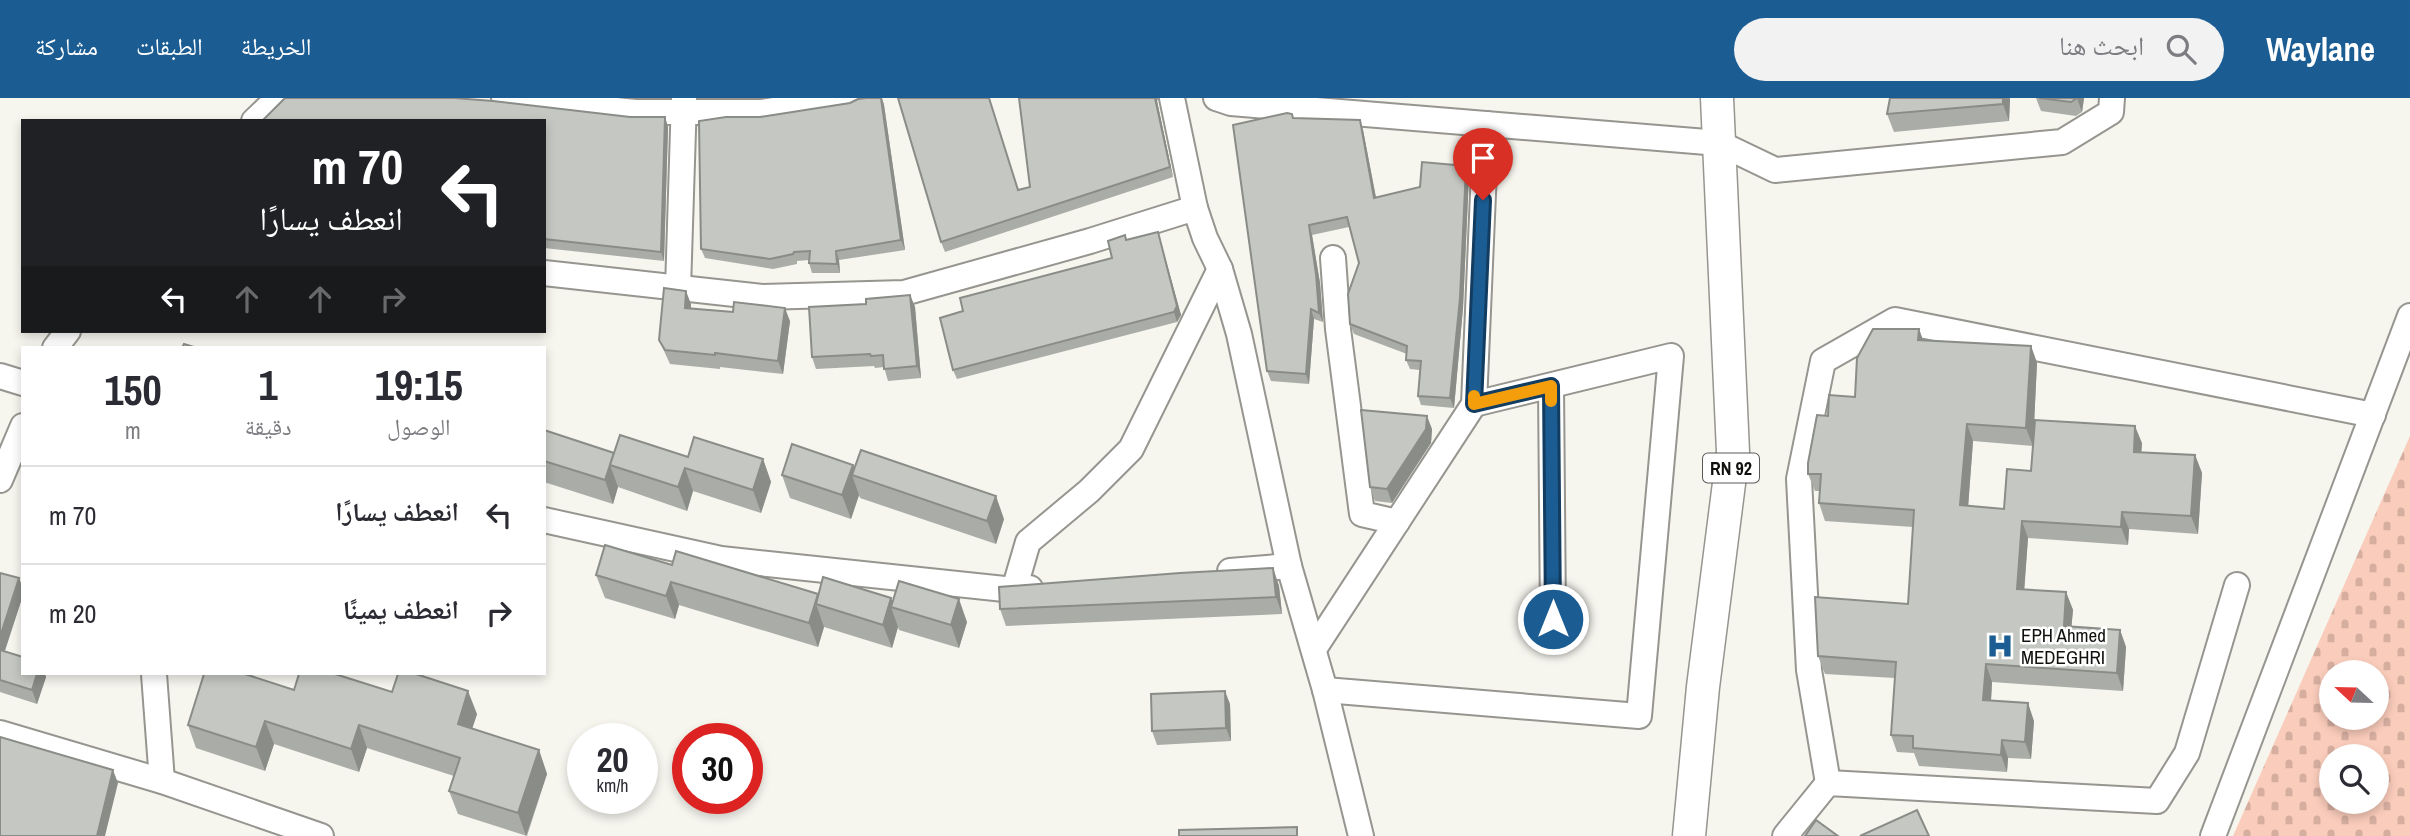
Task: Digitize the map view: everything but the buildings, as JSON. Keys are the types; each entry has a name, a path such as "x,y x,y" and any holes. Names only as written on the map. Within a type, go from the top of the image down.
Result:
{"main road":[{"name":"RN 92","path":"1689,836 1703,687 1733,452 1717,98"}],"street":[{"path":"256,119 278,98"},
{"path":"503,98 635,112 684,105 761,112 851,98"},
{"path":"1172,98 1195,208 1205,238 1220,269 1239,334 1289,566 1325,690 1361,836"},
{"path":"1216,98 1231,103 1720,143 1775,170 2062,142 2111,112 2112,98"},
{"path":"678,289 684,105"},
{"path":"1314,649 1474,404 1486,124"},
{"path":"546,273 762,297 904,293 1090,241 1195,208"},
{"path":"1333,258 1338,329 1362,514 1397,522"},
{"path":"1014,590 1028,542 1089,491 1131,449 1220,269"},
{"path":"2213,836 2410,316"},
{"path":"1785,836 1828,783 1809,670 1799,480 1823,361 1895,320 2373,415"},
{"path":"1325,690 1639,716 1671,356 1474,404"},
{"path":"0,376 21,382"},
{"path":"1551,386 1553,619"},
{"path":"0,480 21,431"},
{"path":"546,520 721,559 1014,590 1055,586"},
{"path":"1206,573 1289,566"},
{"path":"1828,783 2157,801 2187,753 2237,584"},
{"path":"153,675 162,780"},
{"path":"0,733 162,780 321,836"}],"green space":[{"path":"2410,436 2410,836 2233,836"}],"slow traffic":[{"path":"1474,396 1474,404 1551,386 1551,401"}],"place":[{"name":"EPH Ahmed MEDEGHRI","path":"2000,646"}],"route":[{"path":"1483,200 1474,404 1551,386 1553,619"}]}
